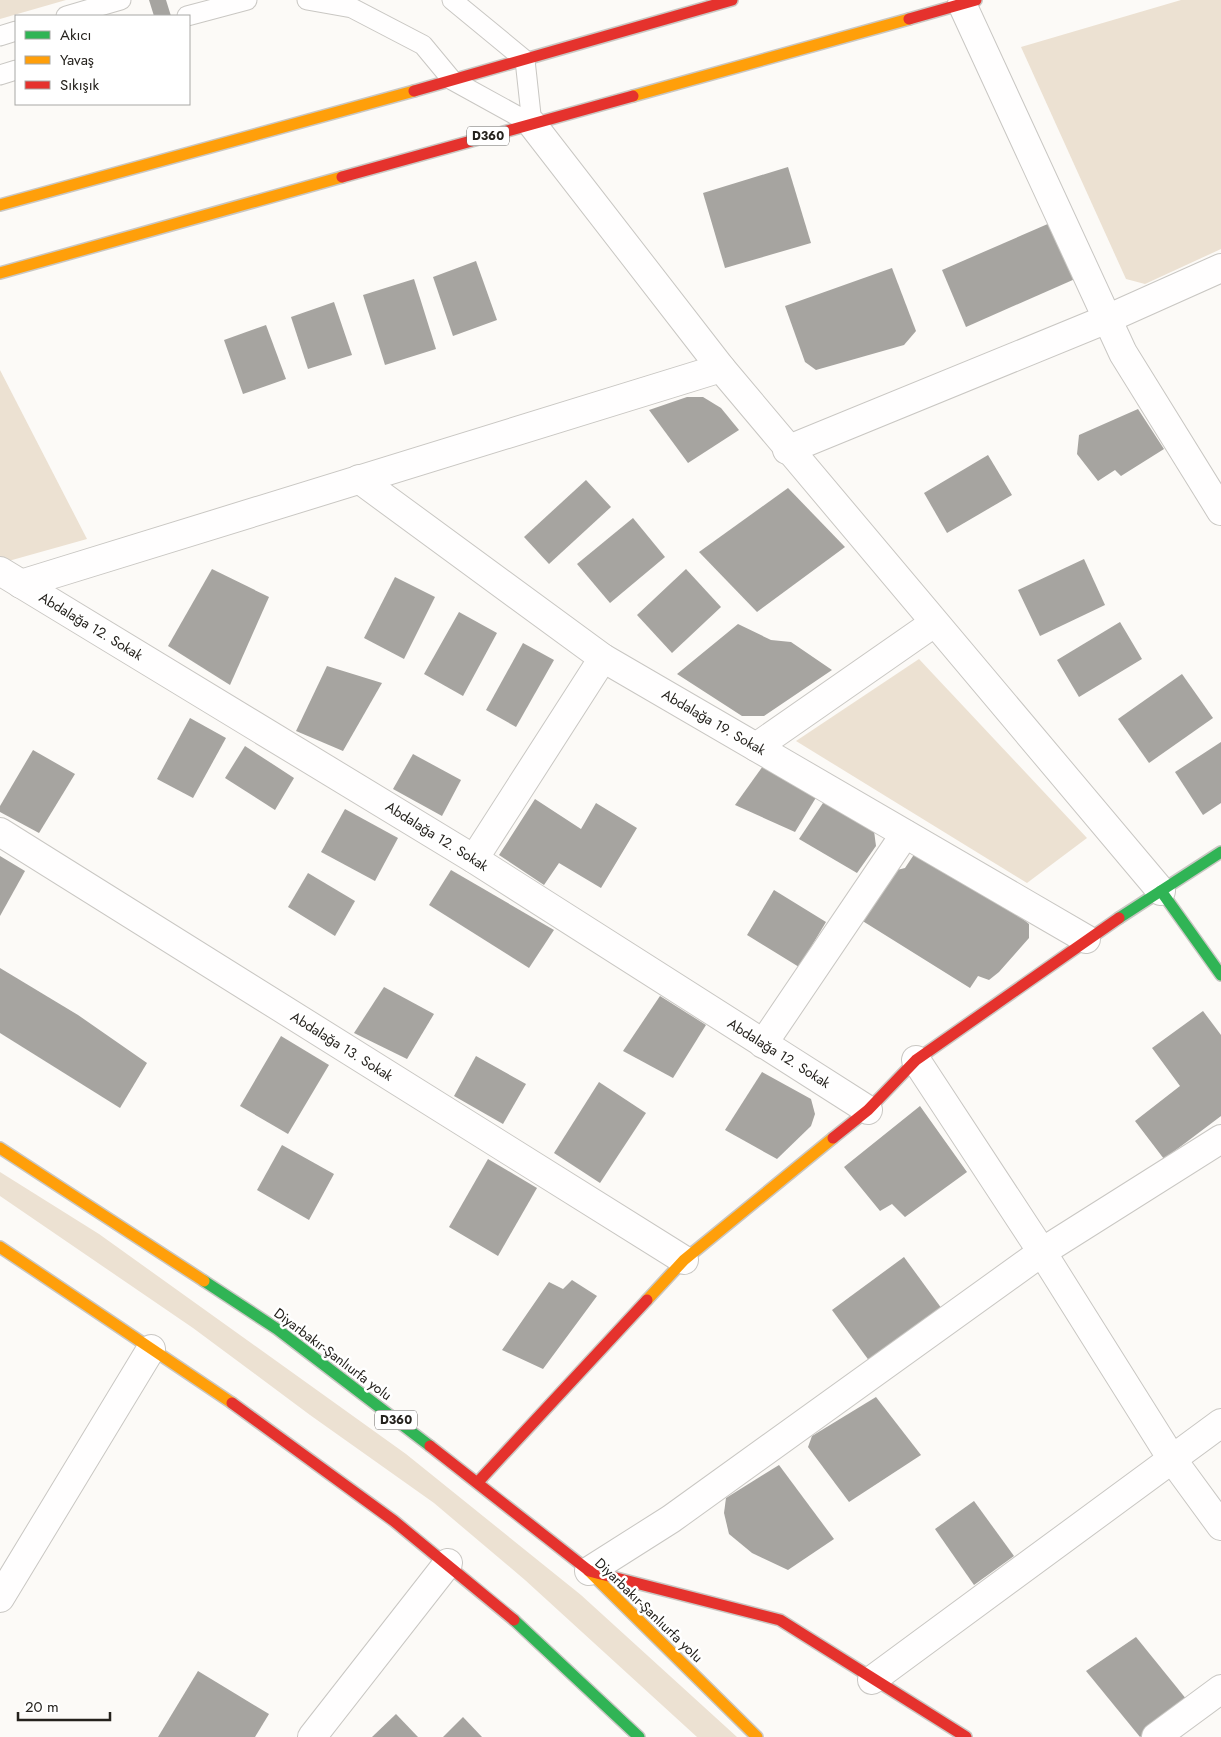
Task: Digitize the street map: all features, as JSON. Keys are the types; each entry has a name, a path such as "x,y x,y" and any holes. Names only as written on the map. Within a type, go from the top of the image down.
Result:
{"main road":[{"path":"0,205 525,60 732,0"},
{"name":"D360","path":"0,273 969,2"},
{"path":"478,1482 684,1260 868,1110 916,1060 1086,939 1221,852"},
{"path":"1161,891 1221,975"},
{"name":"Diyarbakır-Şanlıurfa yolu","path":"0,1148 277,1329 478,1482 589,1571 757,1737"},
{"path":"0,1247 352,1489 448,1563 563,1664 639,1737"},
{"path":"589,1571 780,1620 872,1680 966,1737"}],"street":[{"path":"969,2 1123,353 1221,511"},
{"path":"532,124 721,368 788,450 1161,891"},
{"path":"788,450 1107,319 1221,268"},
{"path":"11,577 359,479 721,368"},
{"name":"Abdalağa 19. Sokak","path":"359,479 603,658 1086,939"},
{"name":"Abdalağa 12. Sokak","path":"11,577 474,859 868,1110"},
{"path":"756,747 934,623"},
{"path":"474,859 603,658"},
{"name":"Abdalağa 13. Sokak","path":"0,832 684,1260"},
{"path":"763,1044 905,834"},
{"path":"916,1060 1042,1252 1172,1459 1221,1526"},
{"path":"589,1571 687,1507 1042,1252 1221,1139"},
{"path":"0,1598 151,1349"},
{"path":"872,1680 1221,1423"},
{"path":"312,1737 448,1563"},
{"path":"1156,1737 1221,1689"}],"lane":[{"path":"69,15 121,0"},
{"path":"190,15 247,0"},
{"path":"308,0 352,8 423,45 452,80 532,124"},
{"path":"452,0 525,60 532,124"},
{"path":"0,36 15,31"},
{"path":"0,75 15,70"}],"shaded area":[{"path":"0,0 66,0 0,19"},
{"path":"1181,0 1221,0 1221,249 1145,284 1126,279 1021,47"},
{"path":"0,370 87,539 5,562 0,558"},
{"path":"919,659 1087,838 1027,883 796,741"},
{"path":"0,1172 99,1234 406,1454 581,1595 737,1737 697,1737 525,1580 434,1503 310,1415 193,1328 0,1196"}],"building":[{"path":"149,0 166,0 171,15 154,15"},
{"path":"788,167 811,243 725,268 703,193"},
{"path":"1050,223 1075,279 966,327 942,270"},
{"path":"476,261 497,320 453,336 433,277"},
{"path":"892,268 916,331 904,345 816,370 805,362 785,306"},
{"path":"414,279 436,349 385,365 363,295"},
{"path":"334,302 352,355 308,369 291,317"},
{"path":"266,325 286,379 243,394 224,340"},
{"path":"687,397 703,397 721,408 739,430 688,463 649,410"},
{"path":"1138,409 1164,449 1121,476 1115,470 1098,481 1077,454 1079,435"},
{"path":"988,455 1012,495 947,533 924,493"},
{"path":"586,480 611,507 549,564 524,537"},
{"path":"788,488 845,547 757,612 699,552"},
{"path":"633,518 665,557 610,603 577,564"},
{"path":"1084,559 1105,605 1040,636 1018,590"},
{"path":"212,569 269,597 230,685 168,646"},
{"path":"686,569 721,607 672,653 637,615"},
{"path":"395,577 435,597 404,659 364,638"},
{"path":"459,612 497,633 463,696 424,674"},
{"path":"1120,622 1142,659 1079,697 1057,660"},
{"path":"738,624 771,640 791,642 832,670 764,716 742,716 677,674"},
{"path":"523,643 554,660 516,727 486,710"},
{"path":"327,666 382,683 343,751 296,731"},
{"path":"1182,674 1213,718 1149,763 1118,719"},
{"path":"190,718 226,738 193,798 157,779"},
{"path":"1221,742 1221,803 1203,815 1175,772"},
{"path":"245,746 294,778 275,810 225,778"},
{"path":"33,750 75,774 39,833 0,812 0,806"},
{"path":"413,754 461,780 442,816 393,789"},
{"path":"765,763 817,796 795,832 735,805"},
{"path":"535,799 581,829 596,803 637,828 601,888 559,863 544,885 499,855"},
{"path":"825,800 874,831 876,846 857,873 799,839"},
{"path":"345,809 398,838 375,881 321,852"},
{"path":"915,853 1014,912 1029,924 1029,938 999,972 989,980 978,976 970,988 861,920 897,870 905,868"},
{"path":"0,856 25,871 0,916"},
{"path":"451,870 554,930 529,968 429,905"},
{"path":"308,873 355,901 335,936 288,907"},
{"path":"774,890 826,922 799,967 747,935"},
{"path":"0,968 78,1015 147,1063 120,1108 0,1033"},
{"path":"384,987 434,1014 407,1059 354,1033"},
{"path":"660,996 706,1025 673,1078 623,1051"},
{"path":"1203,1011 1221,1035 1221,1116 1164,1159 1135,1121 1180,1086 1152,1048"},
{"path":"281,1036 329,1065 288,1134 240,1106"},
{"path":"476,1056 526,1084 503,1124 454,1096"},
{"path":"762,1072 811,1099 815,1114 811,1126 777,1159 725,1130"},
{"path":"599,1082 646,1113 600,1183 554,1153"},
{"path":"920,1106 967,1172 905,1217 892,1204 880,1211 844,1167"},
{"path":"282,1145 334,1174 309,1220 257,1190"},
{"path":"488,1159 537,1188 498,1256 449,1227"},
{"path":"904,1257 942,1309 870,1362 832,1310"},
{"path":"572,1280 597,1296 543,1369 502,1350 549,1282 563,1289"},
{"path":"876,1397 921,1455 849,1502 808,1447 812,1436"},
{"path":"779,1465 834,1539 788,1570 752,1553 729,1534 724,1513 726,1498"},
{"path":"974,1501 1014,1556 974,1585 935,1529"},
{"path":"1136,1637 1187,1700 1140,1737 1086,1671"},
{"path":"198,1671 269,1714 255,1737 158,1737"},
{"path":"396,1714 418,1737 372,1737"},
{"path":"463,1717 482,1737 443,1737"}],"traffic: fast":[{"path":"1119,918 1221,852"},
{"path":"1161,891 1221,975"},
{"path":"204,1281 277,1329 430,1446"},
{"path":"514,1620 639,1737"}],"traffic: slow":[{"path":"633,96 909,19"},
{"path":"0,205 414,91"},
{"path":"0,273 342,177"},
{"path":"647,1300 684,1260 833,1138"},
{"path":"0,1148 204,1281"},
{"path":"0,1247 232,1403"},
{"path":"588,1570 757,1737"}],"traffic: jam":[{"path":"414,91 732,0"},
{"path":"909,19 976,0"},
{"path":"342,177 633,96"},
{"path":"833,1138 868,1110 916,1060 1119,918"},
{"path":"478,1482 647,1300"},
{"path":"232,1403 394,1521 514,1620"},
{"path":"430,1446 588,1570"},
{"path":"589,1571 780,1620 966,1737"}]}
